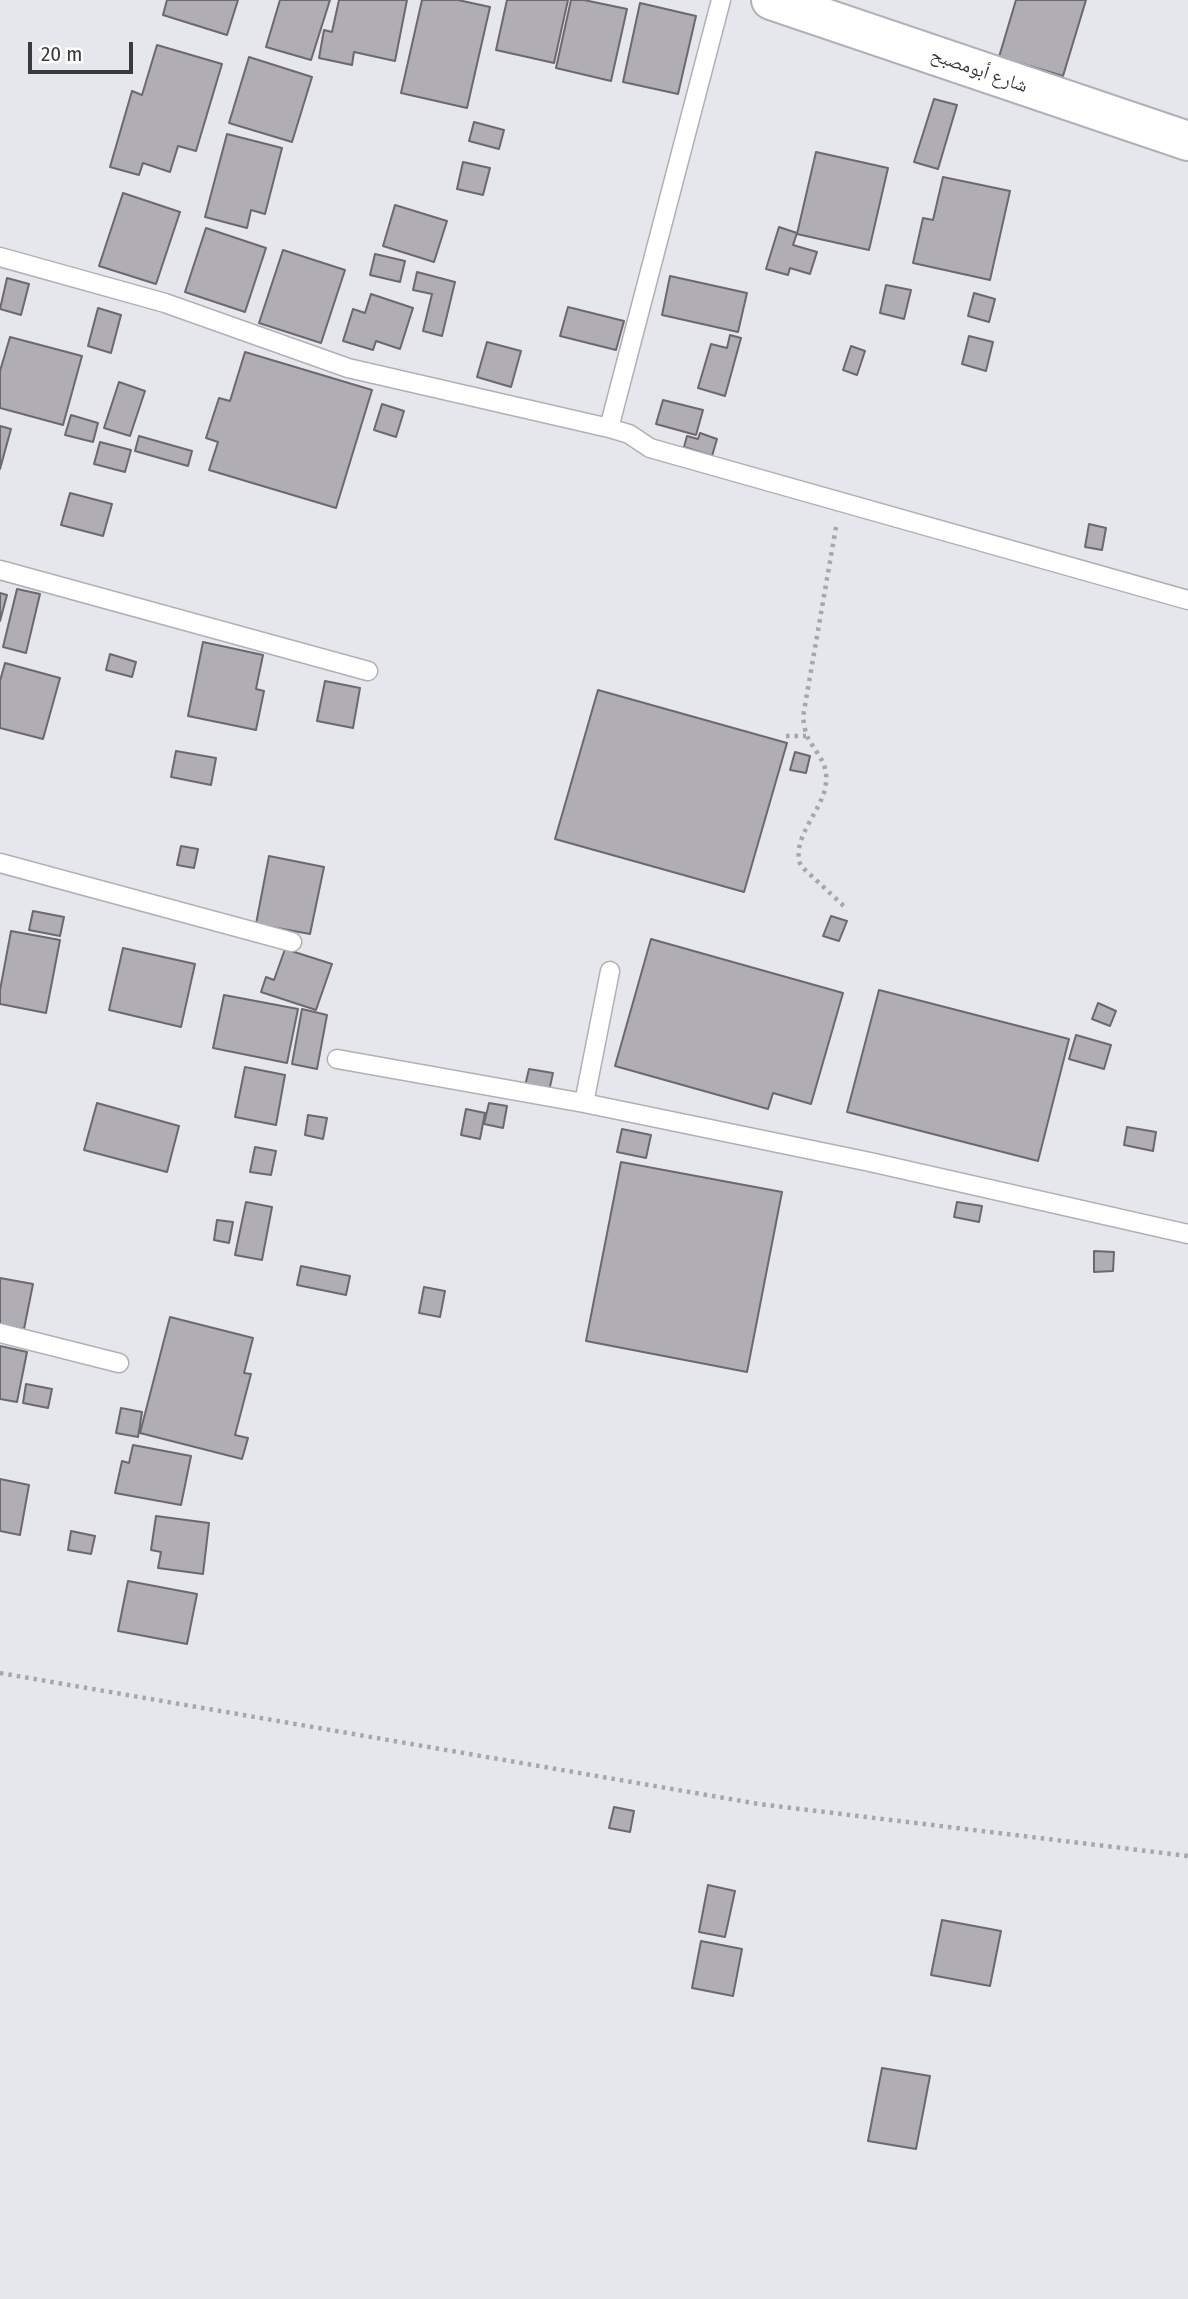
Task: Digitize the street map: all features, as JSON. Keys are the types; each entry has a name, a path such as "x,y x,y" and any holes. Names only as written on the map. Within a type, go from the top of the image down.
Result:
{"street":[{"name":"شارع أبومصبح","path":"771,0 1188,141"}],"lane":[{"path":"609,428 722,0"},
{"path":"0,257 166,303 348,368 609,428 629,435 650,448 1188,600"},
{"path":"0,570 368,671"},
{"path":"0,863 292,942"},
{"path":"584,1103 610,971"},
{"path":"337,1059 584,1103 870,1161 1188,1234"},
{"path":"0,1333 119,1363"}],"path":[{"path":"841,502 803,717 807,736 824,760 824,791 809,822 797,858 801,866 847,909"},
{"path":"786,736 807,736"},
{"path":"0,1673 760,1804 1188,1856"}],"building":[{"path":"167,0 238,0 227,35 163,15"},
{"path":"280,0 330,0 311,60 266,47"},
{"path":"339,0 407,0 395,61 354,52 352,65 319,58 324,30 332,32"},
{"path":"422,0 458,0 490,7 467,108 401,93"},
{"path":"507,0 568,0 554,63 496,50"},
{"path":"571,0 627,9 611,81 556,68"},
{"path":"1016,0 1086,0 1063,76 999,57"},
{"path":"640,3 696,16 678,94 623,82"},
{"path":"157,45 222,64 196,151 178,146 170,172 143,163 139,175 110,167 132,91 142,95"},
{"path":"249,57 312,77 292,142 229,123"},
{"path":"934,99 957,105 938,169 914,162"},
{"path":"474,122 504,130 499,149 469,141"},
{"path":"227,134 282,148 265,214 251,210 247,228 205,217"},
{"path":"816,152 888,168 869,250 797,234"},
{"path":"463,162 490,168 483,195 457,189"},
{"path":"943,177 1010,191 990,280 913,263 923,218 933,220"},
{"path":"123,193 180,212 156,284 99,266"},
{"path":"395,205 447,221 434,262 383,246"},
{"path":"779,227 797,233 793,245 817,252 810,274 790,268 788,275 766,269"},
{"path":"206,228 266,248 245,312 185,292"},
{"path":"283,250 345,270 321,343 259,323"},
{"path":"375,254 405,261 400,282 370,275"},
{"path":"417,272 455,282 442,336 423,331 432,294 413,290"},
{"path":"670,276 747,293 738,332 662,315"},
{"path":"7,278 29,284 21,315 0,309"},
{"path":"886,285 911,290 904,319 880,313"},
{"path":"974,293 995,299 989,322 968,316"},
{"path":"371,294 413,308 400,349 376,341 373,350 343,341 353,309 365,313"},
{"path":"568,307 624,321 616,350 560,336"},
{"path":"98,308 121,315 111,353 88,346"},
{"path":"730,335 741,338 725,396 698,388 711,344 727,348"},
{"path":"969,336 993,342 986,371 962,364"},
{"path":"10,337 82,356 63,425 0,408 0,371"},
{"path":"487,342 521,351 511,387 477,377"},
{"path":"851,346 865,351 857,375 843,370"},
{"path":"245,352 372,390 336,508 209,470 218,442 206,438 219,398 230,401"},
{"path":"119,382 145,391 130,436 104,428"},
{"path":"663,400 703,410 696,435 656,424"},
{"path":"382,404 404,411 396,437 374,430"},
{"path":"71,415 98,423 93,442 65,435"},
{"path":"0,426 11,429 0,469"},
{"path":"700,433 717,439 712,456 684,447 687,436 698,439"},
{"path":"139,436 192,451 188,466 135,451"},
{"path":"100,442 131,450 125,472 94,464"},
{"path":"70,493 112,504 103,536 61,525"},
{"path":"1089,524 1106,528 1102,550 1085,547"},
{"path":"17,589 40,594 26,653 3,647"},
{"path":"0,593 7,595 0,621"},
{"path":"203,642 263,655 256,689 264,691 256,730 188,716"},
{"path":"110,654 136,662 132,677 106,670"},
{"path":"5,663 60,678 43,739 0,728 0,681"},
{"path":"325,681 360,688 353,728 317,721"},
{"path":"598,690 787,743 744,892 555,839"},
{"path":"176,751 216,758 211,785 171,777"},
{"path":"795,752 810,756 806,773 790,770"},
{"path":"181,846 198,849 194,868 177,865"},
{"path":"269,856 324,867 310,934 256,924"},
{"path":"33,911 64,917 60,936 29,930"},
{"path":"831,916 847,921 839,941 823,936"},
{"path":"11,931 60,940 46,1013 0,1004"},
{"path":"651,939 843,993 811,1104 773,1093 768,1109 615,1066"},
{"path":"123,948 195,964 181,1027 109,1010"},
{"path":"285,949 332,964 316,1010 261,992 266,977 274,980"},
{"path":"879,990 1069,1039 1038,1161 847,1112"},
{"path":"224,995 298,1009 287,1063 213,1048"},
{"path":"1098,1003 1116,1011 1110,1026 1092,1019"},
{"path":"302,1009 327,1015 317,1069 292,1064"},
{"path":"1076,1035 1111,1045 1104,1069 1069,1059"},
{"path":"245,1067 285,1075 276,1125 235,1117"},
{"path":"529,1069 553,1073 549,1091 525,1086"},
{"path":"97,1103 179,1126 167,1172 84,1150"},
{"path":"489,1103 507,1106 503,1128 484,1124"},
{"path":"466,1109 485,1113 480,1139 461,1135"},
{"path":"308,1115 327,1118 323,1139 305,1135"},
{"path":"1127,1127 1156,1132 1153,1151 1124,1145"},
{"path":"622,1129 651,1135 646,1158 617,1152"},
{"path":"255,1147 276,1151 271,1175 250,1172"},
{"path":"621,1162 782,1192 747,1372 586,1341"},
{"path":"246,1202 272,1207 262,1260 235,1255"},
{"path":"957,1202 982,1206 979,1222 954,1217"},
{"path":"217,1220 233,1222 229,1243 214,1240"},
{"path":"1094,1251 1114,1252 1113,1271 1094,1272"},
{"path":"301,1266 350,1276 346,1295 297,1285"},
{"path":"0,1278 33,1284 24,1329 0,1325"},
{"path":"424,1287 445,1291 440,1317 419,1313"},
{"path":"170,1317 253,1338 244,1373 251,1374 235,1435 248,1438 242,1459 140,1433"},
{"path":"0,1346 27,1352 17,1402 0,1399"},
{"path":"26,1384 52,1389 48,1408 23,1403"},
{"path":"121,1408 142,1412 138,1437 116,1433"},
{"path":"133,1445 191,1456 181,1505 115,1493 122,1461 129,1463"},
{"path":"0,1479 29,1485 20,1535 0,1531"},
{"path":"156,1516 209,1523 203,1574 158,1568 161,1552 151,1550"},
{"path":"71,1531 95,1536 91,1554 68,1550"},
{"path":"128,1581 197,1594 187,1644 118,1631"},
{"path":"614,1807 634,1811 630,1832 609,1828"},
{"path":"708,1885 735,1891 725,1937 699,1932"},
{"path":"942,1920 1001,1931 990,1986 931,1975"},
{"path":"701,1941 742,1949 733,1996 692,1988"},
{"path":"882,2068 930,2076 916,2149 868,2141"}]}
